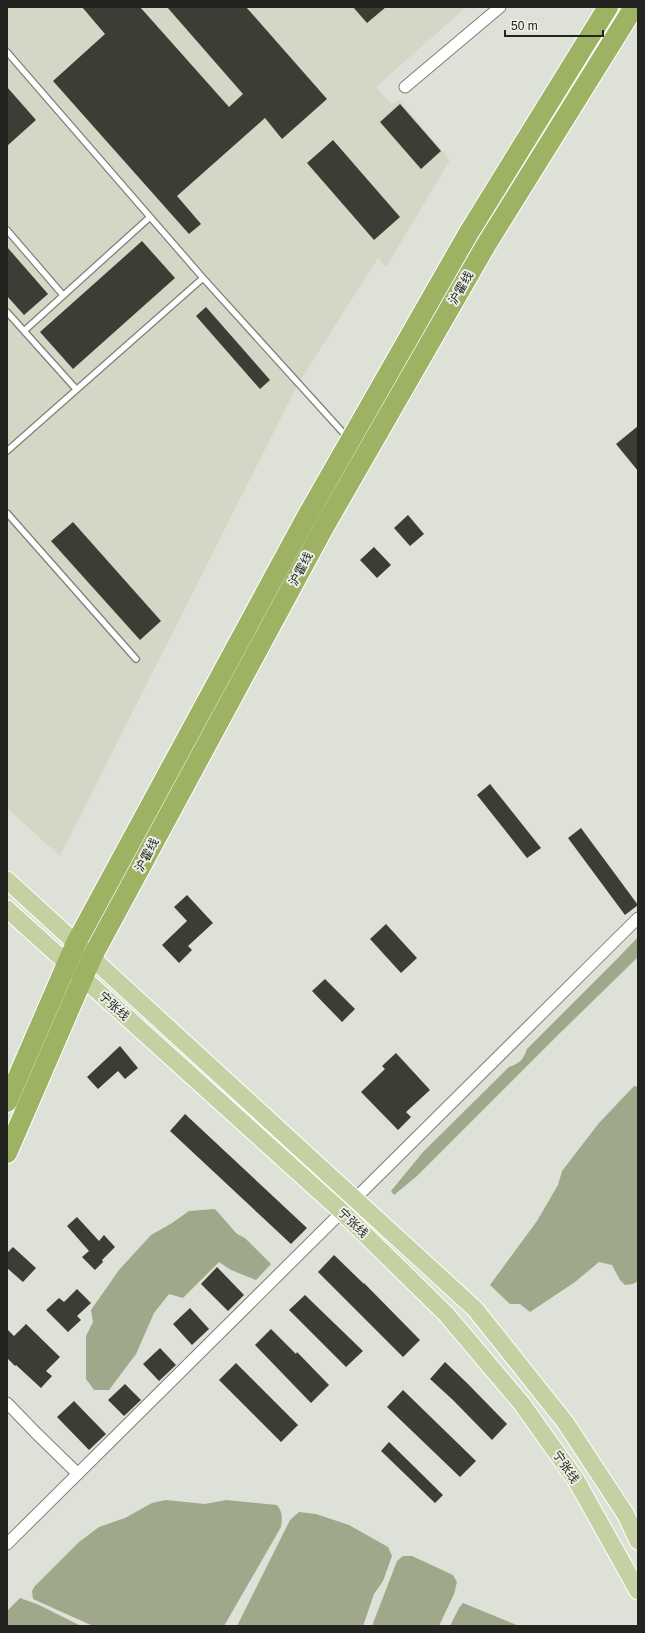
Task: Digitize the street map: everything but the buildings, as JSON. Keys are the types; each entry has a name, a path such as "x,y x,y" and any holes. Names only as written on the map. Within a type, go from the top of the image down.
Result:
{"highway":[{"name":"沪霍线","path":"7,1102 76,943 306,518 468,234 608,7"},
{"name":"沪霍线","path":"7,1153 92,957 324,527 486,245 634,7"},
{"path":"350,440 368,449"}],"main road":[{"name":"宁张线","path":"7,880 475,1309 565,1422 626,1515 638,1541"},
{"name":"宁张线","path":"7,909 341,1211 446,1314 522,1404 576,1480 638,1591"}],"street":[{"path":"404,87 500,7"},
{"path":"7,1544 638,918"},
{"path":"7,1403 36,1434 78,1474"}],"lane":[{"path":"7,52 203,278 350,440"},
{"path":"24,331 150,217"},
{"path":"7,230 63,295"},
{"path":"7,451 203,278"},
{"path":"7,312 76,389"},
{"path":"7,513 136,659"}],"shaded area":[{"path":"7,7 466,7 376,87 391,104 399,100 450,160 386,267 378,258 298,384 60,856 7,808"},
{"path":"638,937 638,957 417,1176 394,1195 391,1191 423,1152 509,1067 521,1061 527,1049"},
{"path":"634,1086 638,1087 638,1281 633,1284 625,1285 620,1280 612,1265 599,1262 575,1282 530,1312 520,1304 510,1304 490,1285 537,1221 558,1185 562,1171 599,1123"},
{"path":"215,1209 237,1234 245,1238 271,1264 256,1280 231,1270 219,1262 183,1298 169,1294 154,1313 136,1354 109,1390 94,1390 86,1379 86,1336 93,1322 91,1310 119,1270 151,1235 189,1211"},
{"path":"166,1500 205,1504 226,1500 277,1505 281,1513 281,1527 224,1626 93,1626 33,1599 32,1591 35,1586 79,1542 99,1527 125,1518 152,1503"},
{"path":"299,1512 316,1514 349,1525 388,1547 392,1556 383,1581 374,1594 363,1626 237,1626 290,1520"},
{"path":"403,1556 412,1556 453,1575 457,1582 454,1594 439,1626 372,1626 397,1561"},
{"path":"20,1598 37,1604 81,1626 7,1626 7,1611"},
{"path":"463,1603 519,1626 450,1626"}]}
